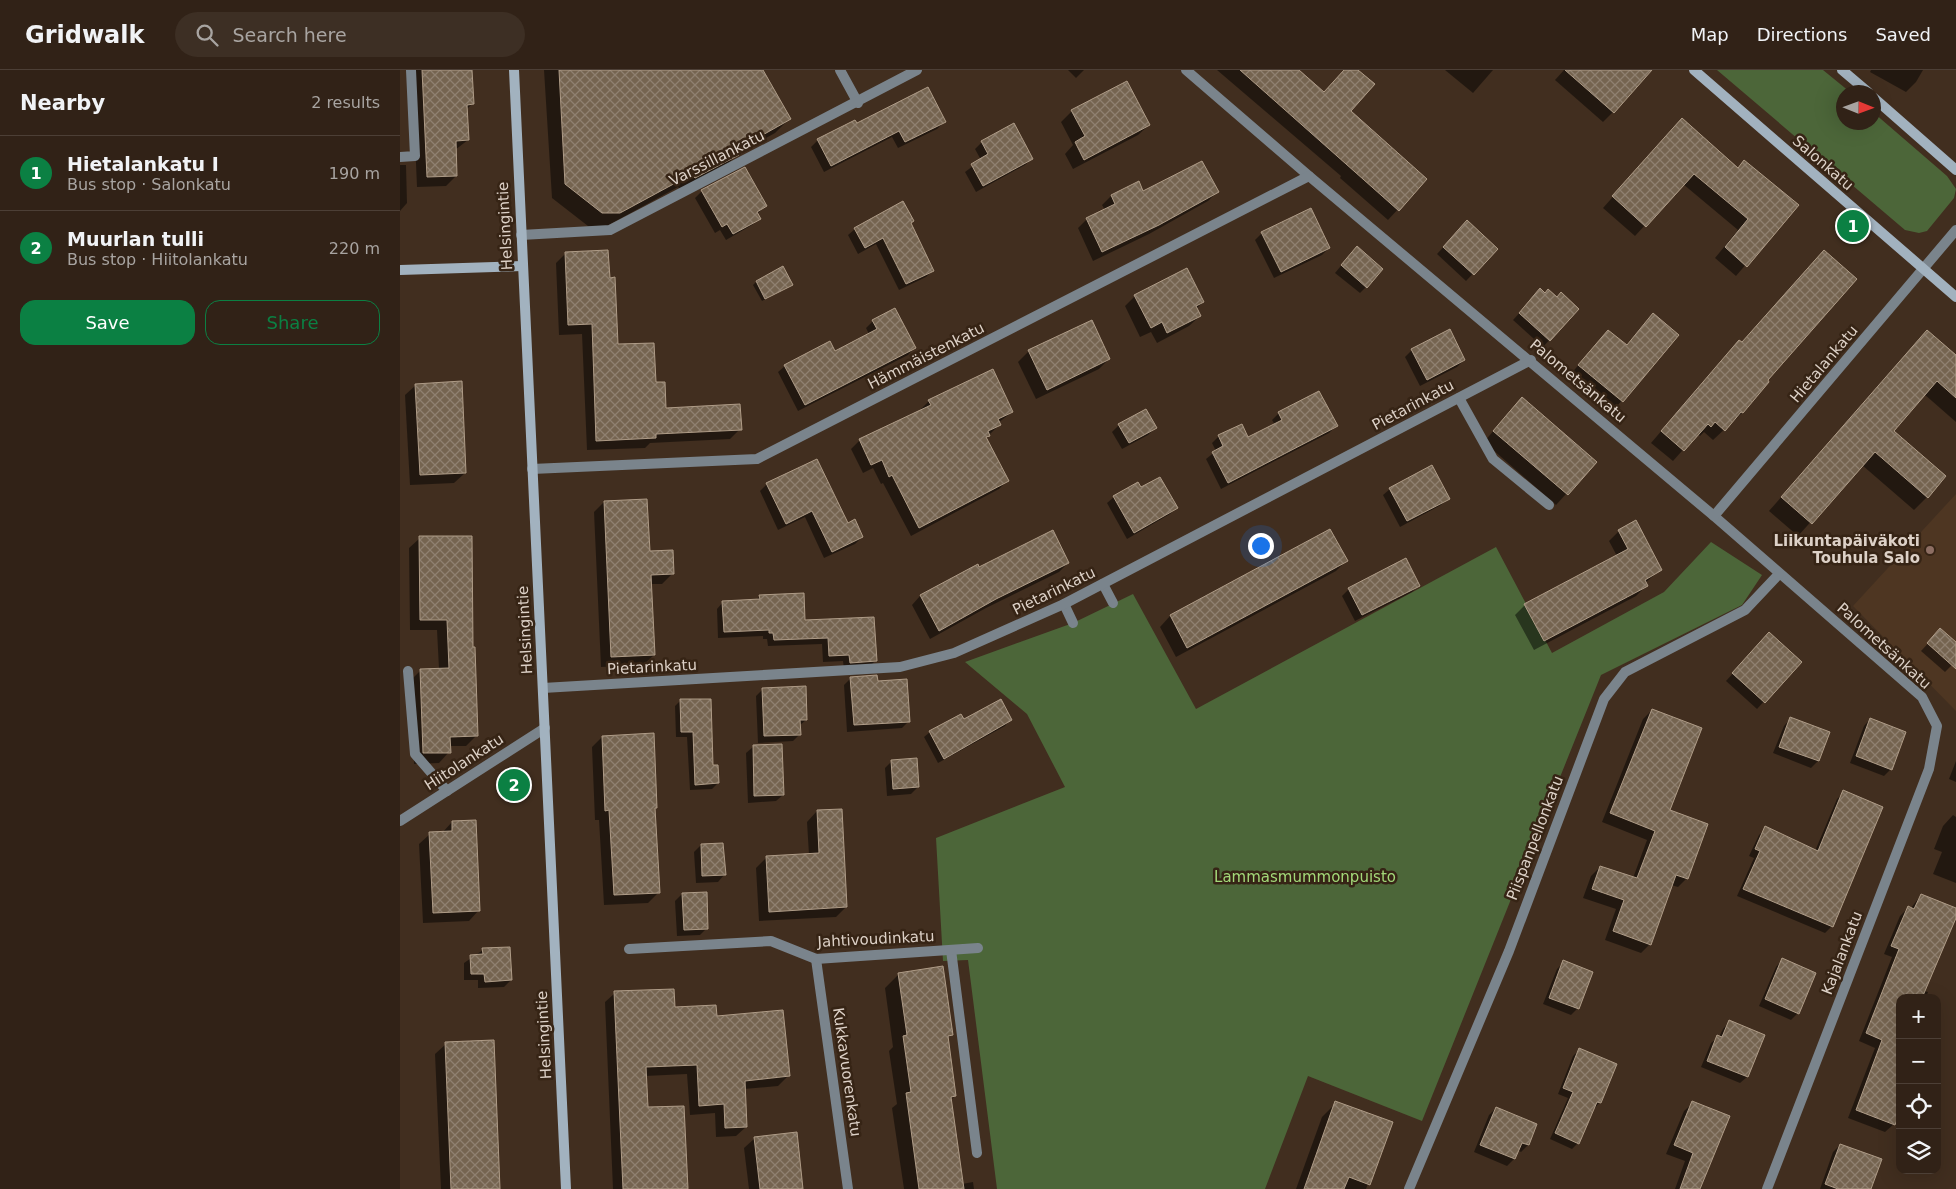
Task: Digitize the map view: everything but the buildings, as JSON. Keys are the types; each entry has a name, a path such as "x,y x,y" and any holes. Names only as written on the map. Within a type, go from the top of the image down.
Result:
{"main road":[{"name":"Helsingintie","path":"514,70 566,1189"},
{"name":"Salonkatu","path":"1694,70 1922,270 1956,297"},
{"path":"1842,70 1860,85"},
{"path":"1881,104 1956,170"},
{"path":"400,270 522,266"}],"street":[{"path":"400,157 415,156 411,70"},
{"path":"840,70 858,103"},
{"name":"Varssillankatu","path":"521,236 610,230 858,103 917,70"},
{"name":"Palometsänkatu","path":"1186,70 1309,176 1531,360 1922,696 1937,726"},
{"name":"Hämmäistenkatu","path":"532,469 757,459 1309,176"},
{"name":"Hietalankatu","path":"1714,516 1956,230"},
{"name":"Pietarinkatu","path":"543,688 900,667 954,654 1064,604 1531,360"},
{"path":"1459,398 1493,460 1549,505"},
{"name":"Piispanpellonkatu","path":"1409,1189 1509,951 1604,699 1625,672 1745,610 1779,574"},
{"path":"1103,584 1113,603"},
{"path":"1064,604 1073,623"},
{"path":"408,672 415,754 447,791"},
{"name":"Kajalankatu","path":"1767,1189 1929,769 1937,726"},
{"name":"Hiitolankatu","path":"400,821 545,728"},
{"name":"Jahtivoudinkatu","path":"629,949 772,940 816,959 978,948"},
{"path":"951,950 977,1153"},
{"name":"Kukkavuorenkatu","path":"816,959 848,1189"}],"shaded area":[{"name":"Liikuntapäiväkoti Touhula Salo","path":"1956,494 1956,711 1853,606"}],"green space":[{"path":"1717,70 1823,70 1841,85 1836,85 1836,130 1881,130 1881,119 1947,176 1956,189 1954,198 1927,231 1919,233 1905,230"},
{"name":"Lammasmummonpuisto","path":"1711,542 1762,575 1742,605 1601,675 1422,1121 1308,1076 1265,1189 997,1189 968,960 943,961 936,838 1065,787 1027,714 965,662 1073,623 1133,594 1196,709 1496,547 1552,653 1664,592"}],"place":[{"name":"Hietalankatu I","path":"1853,226"},
{"name":"Liikuntapäiväkoti Touhula Salo","path":"1930,550"},
{"name":"Muurlan tulli","path":"514,785"}]}
